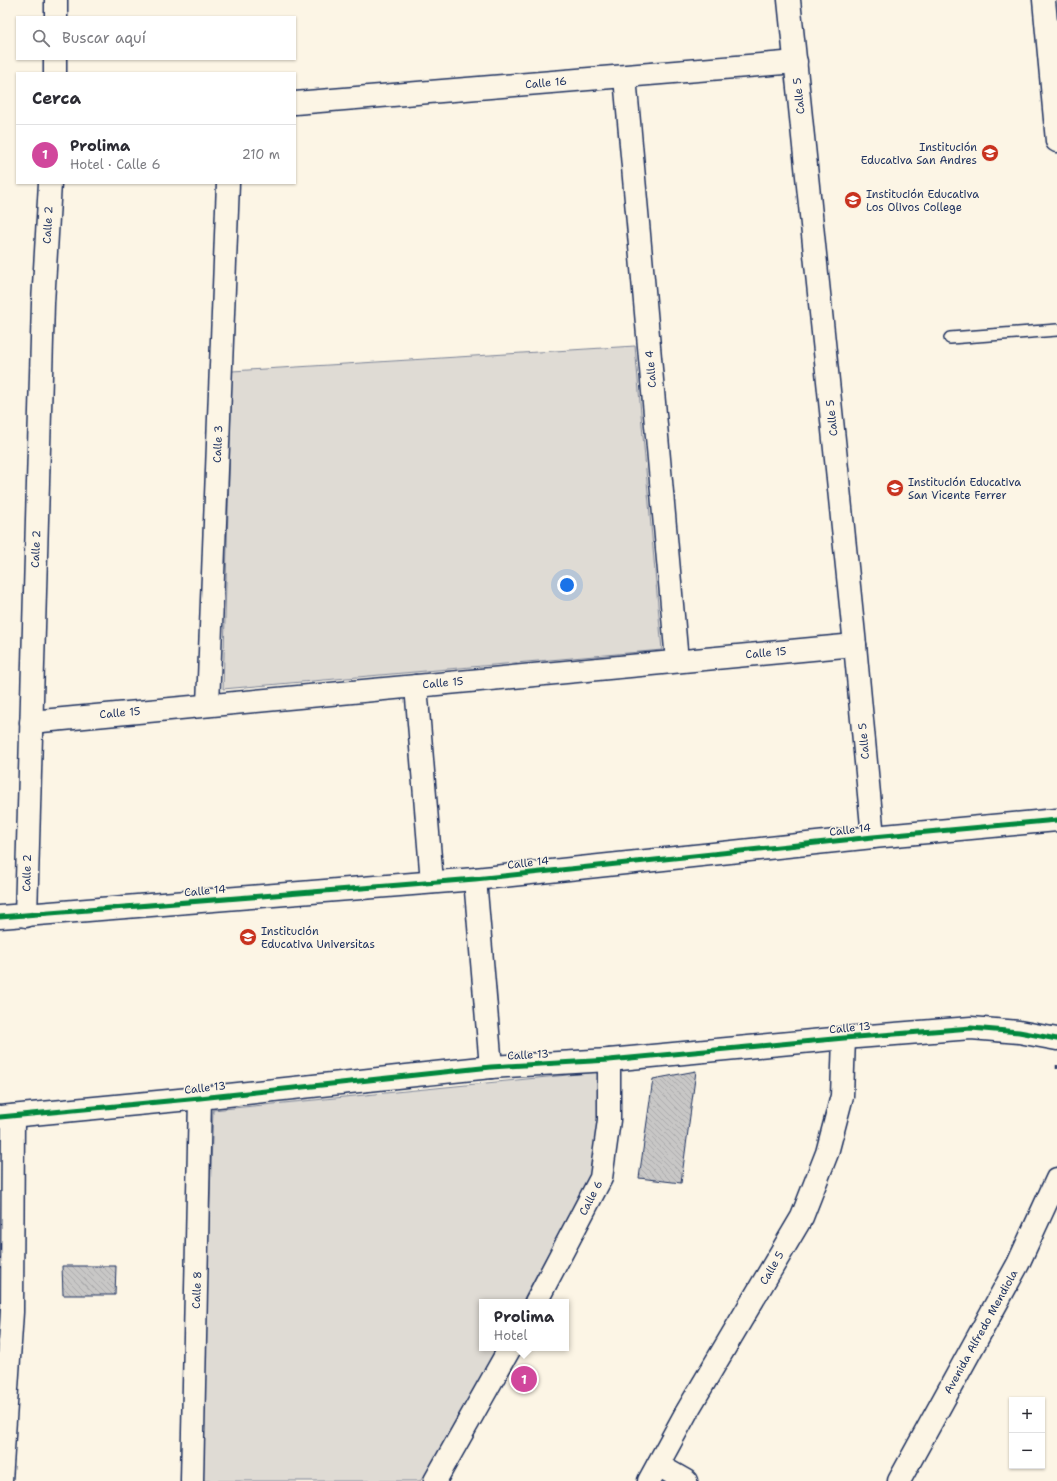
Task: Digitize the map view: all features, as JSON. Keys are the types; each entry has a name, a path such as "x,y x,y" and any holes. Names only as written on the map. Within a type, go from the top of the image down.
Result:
{"street":[{"path":"56,0 56,16"},
{"name":"Calle 5","path":"789,0 856,644 873,837"},
{"path":"1044,0 1057,142"},
{"path":"55,60 55,72"},
{"name":"Calle 16","path":"296,103 796,62"},
{"name":"Calle 4","path":"625,77 677,661"},
{"name":"Calle 2","path":"26,916 43,303 50,184"},
{"name":"Calle 3","path":"208,705 228,184"},
{"name":"Calle 15","path":"31,722 856,644"},
{"path":"416,686 432,882"},
{"name":"Calle 14","path":"0,918 475,879 873,837 1057,820"},
{"path":"475,879 491,1067"},
{"name":"Calle 13","path":"7,1116 200,1098 491,1067 609,1060 844,1038 971,1028 1019,1032 1057,1039"},
{"name":"Calle 5","path":"654,1473 686,1413 802,1217 827,1153 842,1096 844,1038"},
{"name":"Calle 6","path":"538,1299 601,1178 609,1120 609,1060"},
{"name":"Calle 8","path":"192,1481 200,1098"},
{"path":"1,1481 12,1312 7,1116"},
{"name":"Avenida Alfredo Mendiola","path":"899,1481 1018,1264 1057,1180"},
{"path":"435,1481 508,1351"},
{"path":"654,1473 686,1481"}],"lane":[{"path":"950,338 1057,330"}],"shaded area":[{"path":"635,346 662,650 223,689 232,371"},
{"path":"598,1072 598,1117 591,1174 524,1299 479,1299 479,1351 495,1351 434,1464 420,1481 200,1481 213,1110"}],"building":[{"path":"696,1071 681,1183 639,1178 653,1079"},
{"path":"62,1266 116,1266 115,1295 63,1295"}],"cycle path":[{"path":"0,917 475,879 873,837 1057,820"},
{"path":"0,1117 200,1098 491,1067 609,1060 844,1038 971,1028 1019,1032 1057,1039"}],"place":[{"name":"Institución Educativa San Andres","path":"990,153"},
{"name":"Institución Educativa Los Olivos College","path":"853,200"},
{"name":"Institución Educativa San Vicente Ferrer","path":"895,488"},
{"name":"Institución Educativa Universitas","path":"248,937"},
{"name":"Prolima","path":"524,1379"}]}
